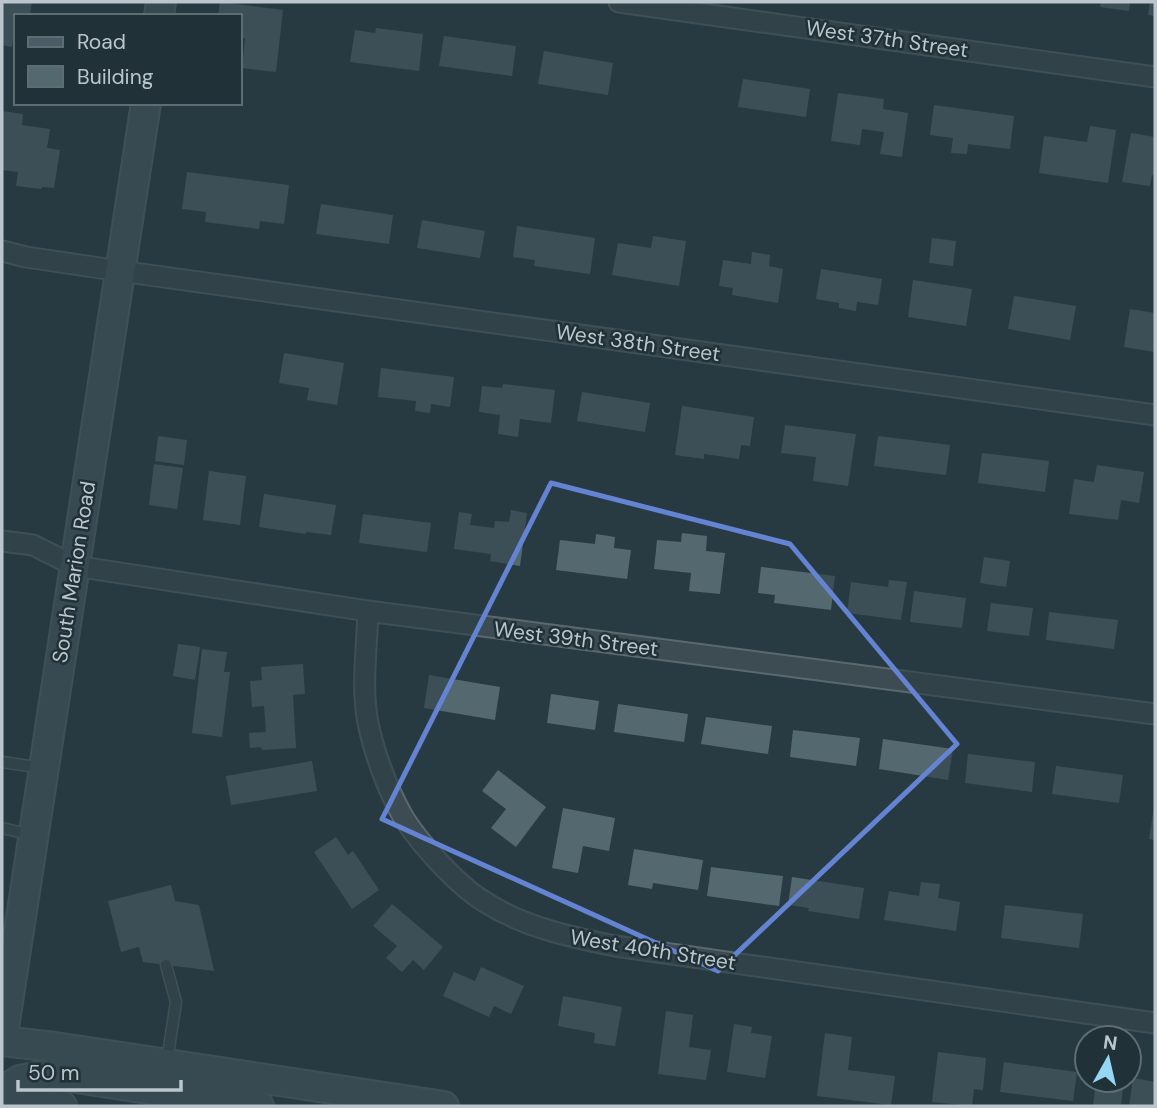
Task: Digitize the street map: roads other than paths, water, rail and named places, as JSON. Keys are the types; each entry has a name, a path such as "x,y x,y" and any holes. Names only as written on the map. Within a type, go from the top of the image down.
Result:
{"main road":[{"name":"South Marion Road","path":"2,1041 146,105"},
{"path":"2,1041 167,1065 373,1102 444,1106"},
{"path":"2,1091 20,1080 51,1074 259,1106"},
{"path":"2,1097 62,1106"}],"street":[{"name":"West 37th Street","path":"619,2 1155,77"},
{"name":"West 38th Street","path":"2,251 120,271 1155,415"},
{"name":"West 39th Street","path":"2,541 33,545 75,566 368,611 1155,715"},
{"name":"West 40th Street","path":"368,611 368,723 389,788 402,816 426,845 455,878 484,902 518,919 560,934 615,946 1155,1023"}],"lane":[{"path":"2,762 44,768"},
{"path":"2,828 33,835"},
{"path":"166,965 176,1002 167,1065"}]}
